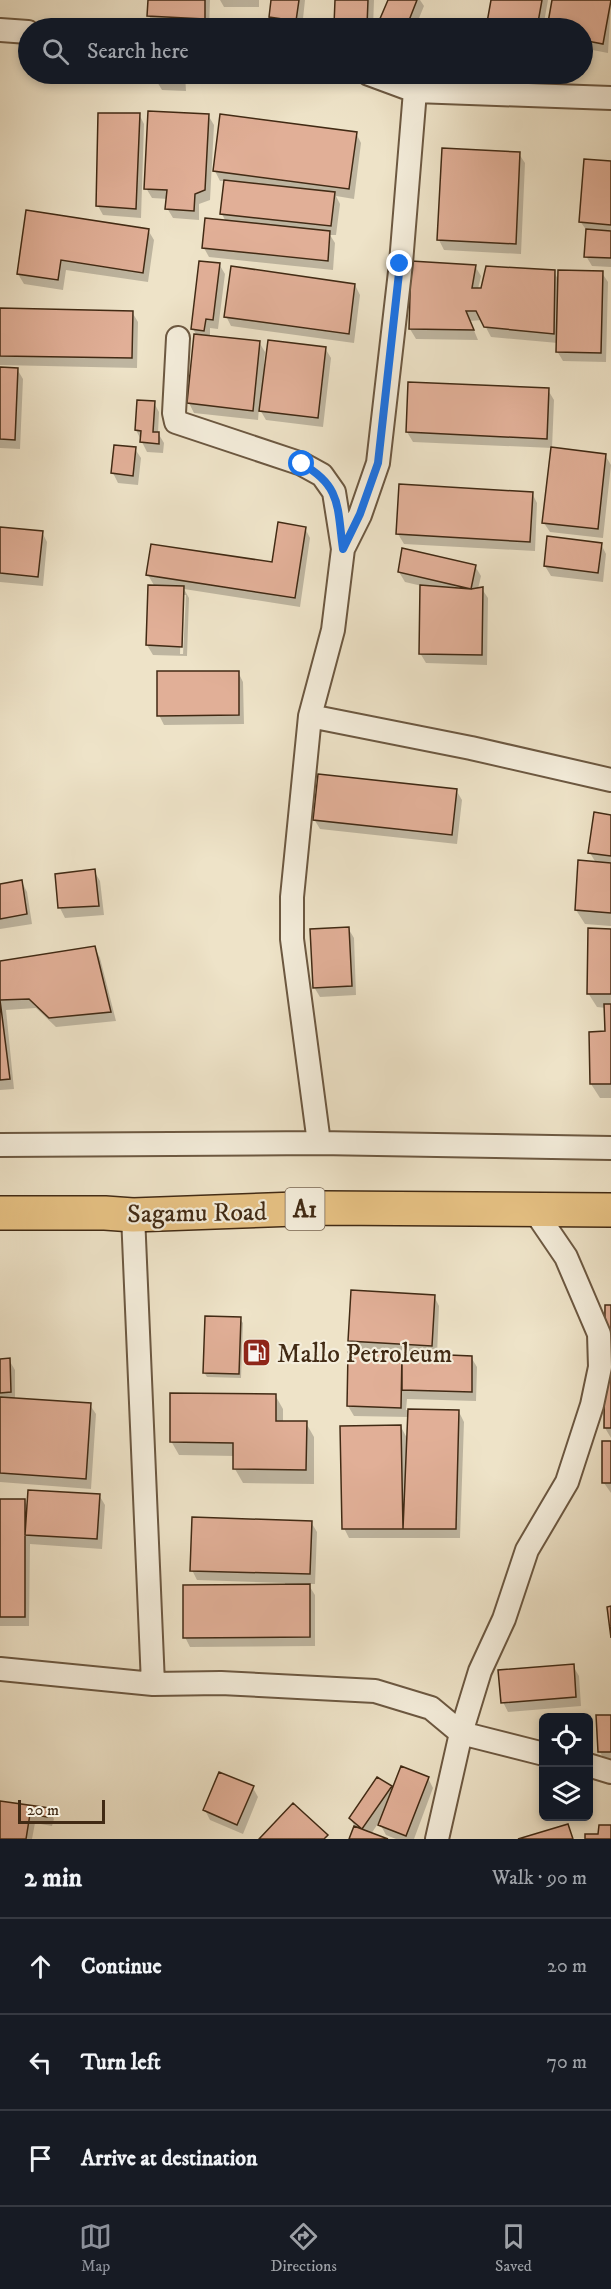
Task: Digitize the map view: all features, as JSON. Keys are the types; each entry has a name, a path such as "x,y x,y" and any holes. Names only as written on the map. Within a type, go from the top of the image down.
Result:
{"highway":[{"name":"Sagamu Road","path":"0,1213 133,1215 324,1208 611,1210"}],"street":[{"path":"0,30 18,31"},
{"path":"396,84 415,91 611,98"},
{"path":"343,549 360,514 378,463 400,264 415,91"},
{"path":"178,338 174,413 176,422 302,464 322,475 334,492 343,549 333,630 310,716 292,897 292,939 319,1143"},
{"path":"310,716 471,748 611,780"},
{"path":"0,1145 319,1143 611,1148"},
{"path":"437,1839 461,1733 480,1671 504,1619 527,1550 567,1482 592,1406 600,1367 598,1334 566,1257 534,1210"},
{"path":"133,1215 153,1684"},
{"path":"0,1669 153,1684 221,1683 375,1691 431,1708 461,1733 539,1753"},
{"path":"593,1767 611,1772"}],"building":[{"path":"148,0 205,0 205,18 147,16"},
{"path":"271,0 299,0 296,18 269,17"},
{"path":"335,0 368,0 367,18 334,18"},
{"path":"388,0 417,0 410,18 380,18"},
{"path":"491,0 542,0 539,18 488,18"},
{"path":"552,0 611,0 603,44 593,42 593,18 549,18"},
{"path":"148,111 209,114 205,190 195,194 194,211 165,209 167,190 144,189"},
{"path":"98,113 140,113 136,209 96,206"},
{"path":"220,114 357,132 349,189 213,171"},
{"path":"442,148 520,152 516,244 437,240"},
{"path":"584,159 611,161 611,225 579,222"},
{"path":"224,180 335,192 331,226 220,214"},
{"path":"26,210 149,229 143,273 61,260 58,280 17,274"},
{"path":"205,218 330,231 328,261 202,248"},
{"path":"586,229 611,231 611,258 584,257"},
{"path":"199,261 220,263 213,320 206,319 204,331 191,329"},
{"path":"411,261 476,265 472,288 481,288 486,266 555,270 554,334 484,327 476,311 466,311 474,330 409,329"},
{"path":"231,266 355,284 349,334 224,317"},
{"path":"558,270 603,271 601,353 556,352"},
{"path":"0,308 133,311 132,358 0,356"},
{"path":"194,334 260,341 253,411 187,403"},
{"path":"268,340 326,347 318,418 259,411"},
{"path":"0,367 18,368 15,440 0,439"},
{"path":"408,382 549,388 547,439 406,432"},
{"path":"137,400 155,401 153,432 159,432 159,444 140,442 141,431 135,430"},
{"path":"114,445 136,447 133,476 111,473"},
{"path":"551,447 606,454 598,529 542,523"},
{"path":"399,484 533,492 530,542 396,534"},
{"path":"278,522 306,527 295,598 146,575 151,544 272,562"},
{"path":"0,527 43,531 38,577 0,573"},
{"path":"547,536 602,543 598,573 544,566"},
{"path":"402,548 476,565 471,589 398,572"},
{"path":"148,585 184,586 182,647 146,645"},
{"path":"420,585 471,589 483,587 482,655 419,654"},
{"path":"157,671 239,671 239,715 157,716"},
{"path":"318,774 457,789 452,835 313,820"},
{"path":"594,812 611,815 611,856 588,853"},
{"path":"578,860 611,863 611,913 575,910"},
{"path":"95,869 99,906 58,908 55,874"},
{"path":"22,880 27,914 0,919 0,884"},
{"path":"349,927 352,986 313,988 310,929"},
{"path":"588,928 611,929 611,994 587,994"},
{"path":"95,946 111,1012 49,1018 29,999 0,1000 0,961"},
{"path":"0,1000 10,1079 0,1080"},
{"path":"604,1004 611,1004 611,1084 590,1084 589,1032 605,1031"},
{"path":"351,1290 435,1295 432,1346 348,1341"},
{"path":"605,1305 611,1305 611,1428 604,1428"},
{"path":"205,1316 241,1317 239,1374 203,1373"},
{"path":"348,1352 402,1353 401,1408 347,1406"},
{"path":"402,1353 472,1356 472,1392 402,1390"},
{"path":"10,1358 11,1392 0,1393 0,1359"},
{"path":"170,1393 276,1394 276,1421 307,1421 306,1470 233,1469 233,1443 170,1442"},
{"path":"0,1397 91,1403 86,1479 0,1473"},
{"path":"408,1409 459,1410 456,1529 403,1529"},
{"path":"401,1425 403,1529 342,1529 340,1426"},
{"path":"602,1441 611,1441 611,1483 602,1483"},
{"path":"28,1490 100,1494 97,1539 25,1535"},
{"path":"0,1499 25,1499 25,1617 0,1617"},
{"path":"192,1517 312,1521 310,1574 190,1571"},
{"path":"310,1584 310,1637 183,1638 183,1585"},
{"path":"611,1606 611,1638 607,1607"},
{"path":"574,1664 576,1697 501,1703 498,1670"},
{"path":"596,1715 611,1715 611,1752 598,1752"},
{"path":"401,1766 429,1777 406,1836 378,1825"},
{"path":"219,1772 254,1786 237,1825 203,1810"},
{"path":"377,1777 392,1786 362,1829 349,1818"},
{"path":"0,1801 49,1808 47,1817 30,1814 26,1839 0,1839"},
{"path":"293,1803 328,1835 324,1839 259,1839"},
{"path":"568,1824 573,1839 518,1839"},
{"path":"599,1825 611,1825 611,1839 585,1839 585,1834 598,1834"},
{"path":"354,1826 367,1831 388,1839 349,1839"}],"place":[{"name":"Mallo Petroleum","path":"256,1353"}],"route":[{"path":"302,464 322,475 334,492 343,549 360,514 378,463 400,264"}]}
